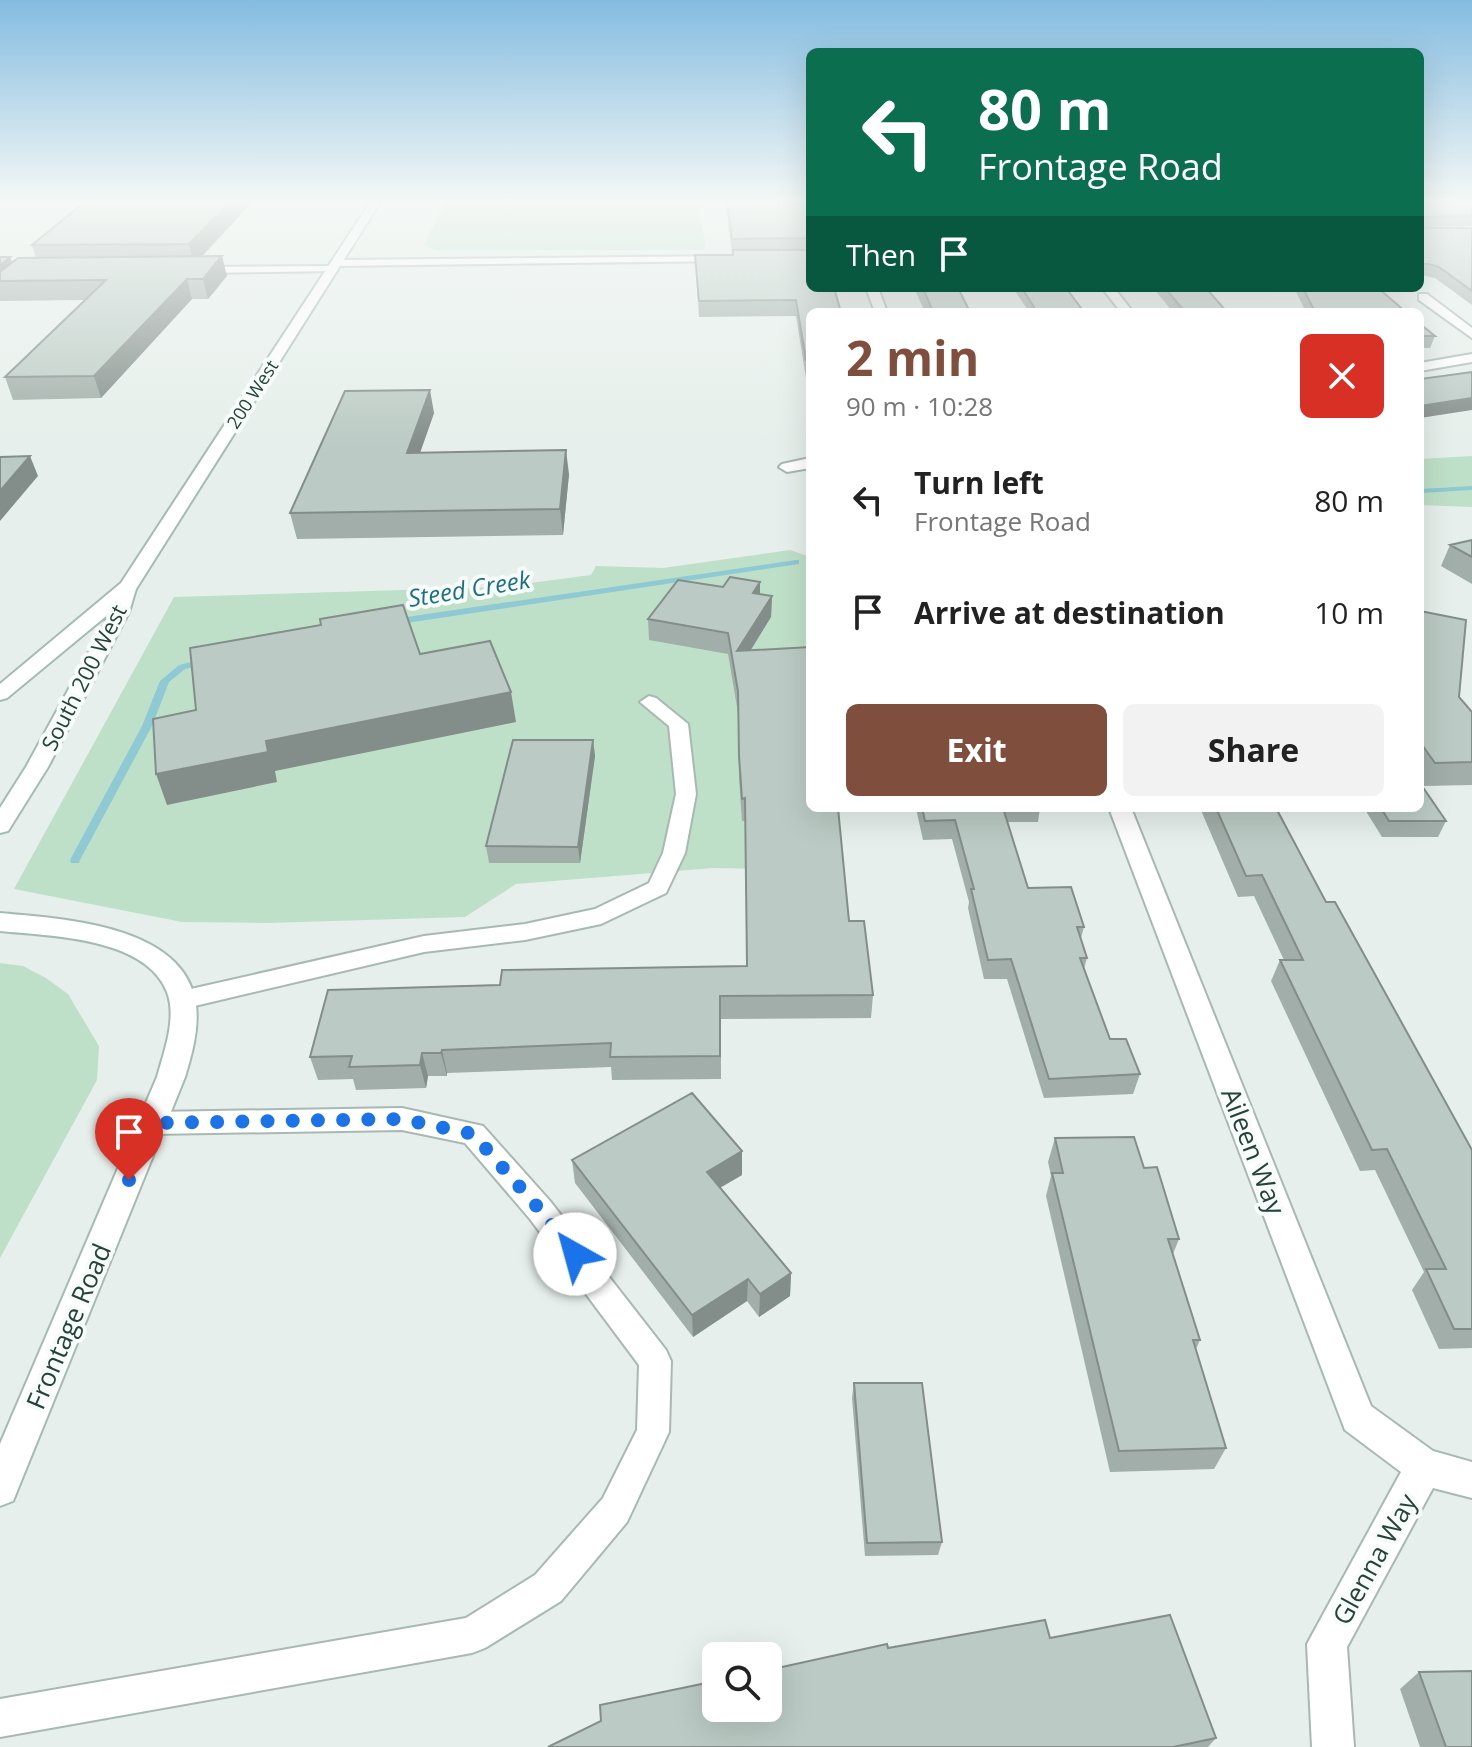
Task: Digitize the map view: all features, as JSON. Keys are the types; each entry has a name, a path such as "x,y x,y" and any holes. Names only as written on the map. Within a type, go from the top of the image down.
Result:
{"street":[{"name":"200 West","path":"128,587 323,283"},
{"path":"1111,292 1124,308"},
{"path":"1423,297 1472,334"},
{"path":"1424,366 1472,358"},
{"path":"787,467 806,464"},
{"name":"South 200 West","path":"0,694 65,643 128,587"},
{"name":"South 200 West","path":"0,826 37,767 120,612 128,587"},
{"name":"Aileen Way","path":"1122,812 1358,1418 1424,1467"},
{"path":"0,922 104,937 145,951 165,965 182,1000"},
{"name":"Frontage Road","path":"0,1488 171,1077 179,1045 182,1000"},
{"path":"1424,1467 1472,1480"},
{"name":"Glenna Way","path":"1333,1747 1327,1644 1424,1467"}],"lane":[{"path":"182,1000 424,944 525,932 601,916 658,888 674,853 686,794 678,724 649,702"},
{"path":"0,1718 472,1635 548,1588 615,1510 653,1432 655,1361 540,1210 473,1134 402,1119 153,1123"}],"green space":[{"path":"1472,456 1472,507 1424,505 1424,459"},
{"path":"790,550 806,556 806,812 810,812 814,870 714,868 516,884 465,917 267,923 182,922 14,889 174,597 501,587 591,575 596,566 663,568"},
{"path":"0,963 23,966 68,994 99,1046 97,1080 0,1258"}],"building":[{"path":"103,283 184,283 94,376 5,377"},
{"path":"697,283 806,283 806,292 835,292 840,308 806,308 806,360 796,300 699,301"},
{"path":"1460,283 1472,283 1472,291"},
{"path":"925,292 960,292 968,308 931,308"},
{"path":"1024,292 1069,292 1081,308 1034,308"},
{"path":"1168,292 1210,292 1224,308 1182,308"},
{"path":"1305,292 1383,292 1401,308 1313,308"},
{"path":"1424,327 1435,336 1424,336"},
{"path":"1472,372 1472,398 1424,405 1424,378"},
{"path":"430,390 407,453 566,450 560,509 290,513 345,391"},
{"path":"30,456 0,491 0,457"},
{"path":"1472,540 1472,557 1450,545"},
{"path":"730,577 760,582 753,593 772,596 737,651 806,647 806,812 838,812 849,921 864,921 873,995 720,996 720,1056 610,1057 611,1043 442,1050 441,1053 422,1053 420,1065 349,1067 352,1056 310,1057 328,990 500,985 502,970 747,966 745,798 742,799 739,756 738,691 728,633 648,619 678,580 723,587"},
{"path":"403,605 420,654 490,641 511,692 266,741 268,752 156,774 153,719 196,710 190,648 321,625 320,619"},
{"path":"1424,612 1466,620 1459,697 1472,712 1472,762 1435,763 1424,748"},
{"path":"513,740 593,740 578,847 486,846"},
{"path":"1424,789 1446,821 1389,821 1383,812 1424,812"},
{"path":"923,812 1004,812 1028,888 1071,887 1084,927 1077,927 1087,958 1080,958 1110,1039 1126,1039 1140,1074 1049,1079 1011,959 988,960 971,889 974,889 955,820 925,821"},
{"path":"1218,812 1278,812 1326,902 1335,902 1472,1150 1472,1329 1454,1329 1426,1269 1446,1269 1387,1149 1372,1150 1280,960 1303,960 1262,875 1246,876"},
{"path":"692,1093 742,1151 707,1172 791,1273 760,1294 748,1279 692,1315 572,1160"},
{"path":"1134,1137 1144,1168 1157,1167 1179,1239 1168,1239 1200,1340 1193,1340 1226,1448 1119,1451 1052,1173 1063,1173 1055,1138"},
{"path":"854,1383 922,1383 942,1542 867,1543"},
{"path":"1170,1615 1216,1738 1173,1747 548,1747 601,1721 600,1705 702,1684 702,1722 782,1722 782,1667 887,1644 888,1648 1045,1620 1050,1638"},
{"path":"1472,1671 1472,1747 1446,1747 1419,1672"}],"waterway":[{"name":"Steed Creek","path":"1424,491 1472,488"},
{"name":"Steed Creek","path":"393,622 796,562"},
{"name":"Steed Creek","path":"75,860 147,726 165,681 182,667 204,662"}],"route":[{"path":"129,1180 153,1123 402,1119 473,1134 575,1254"}]}
